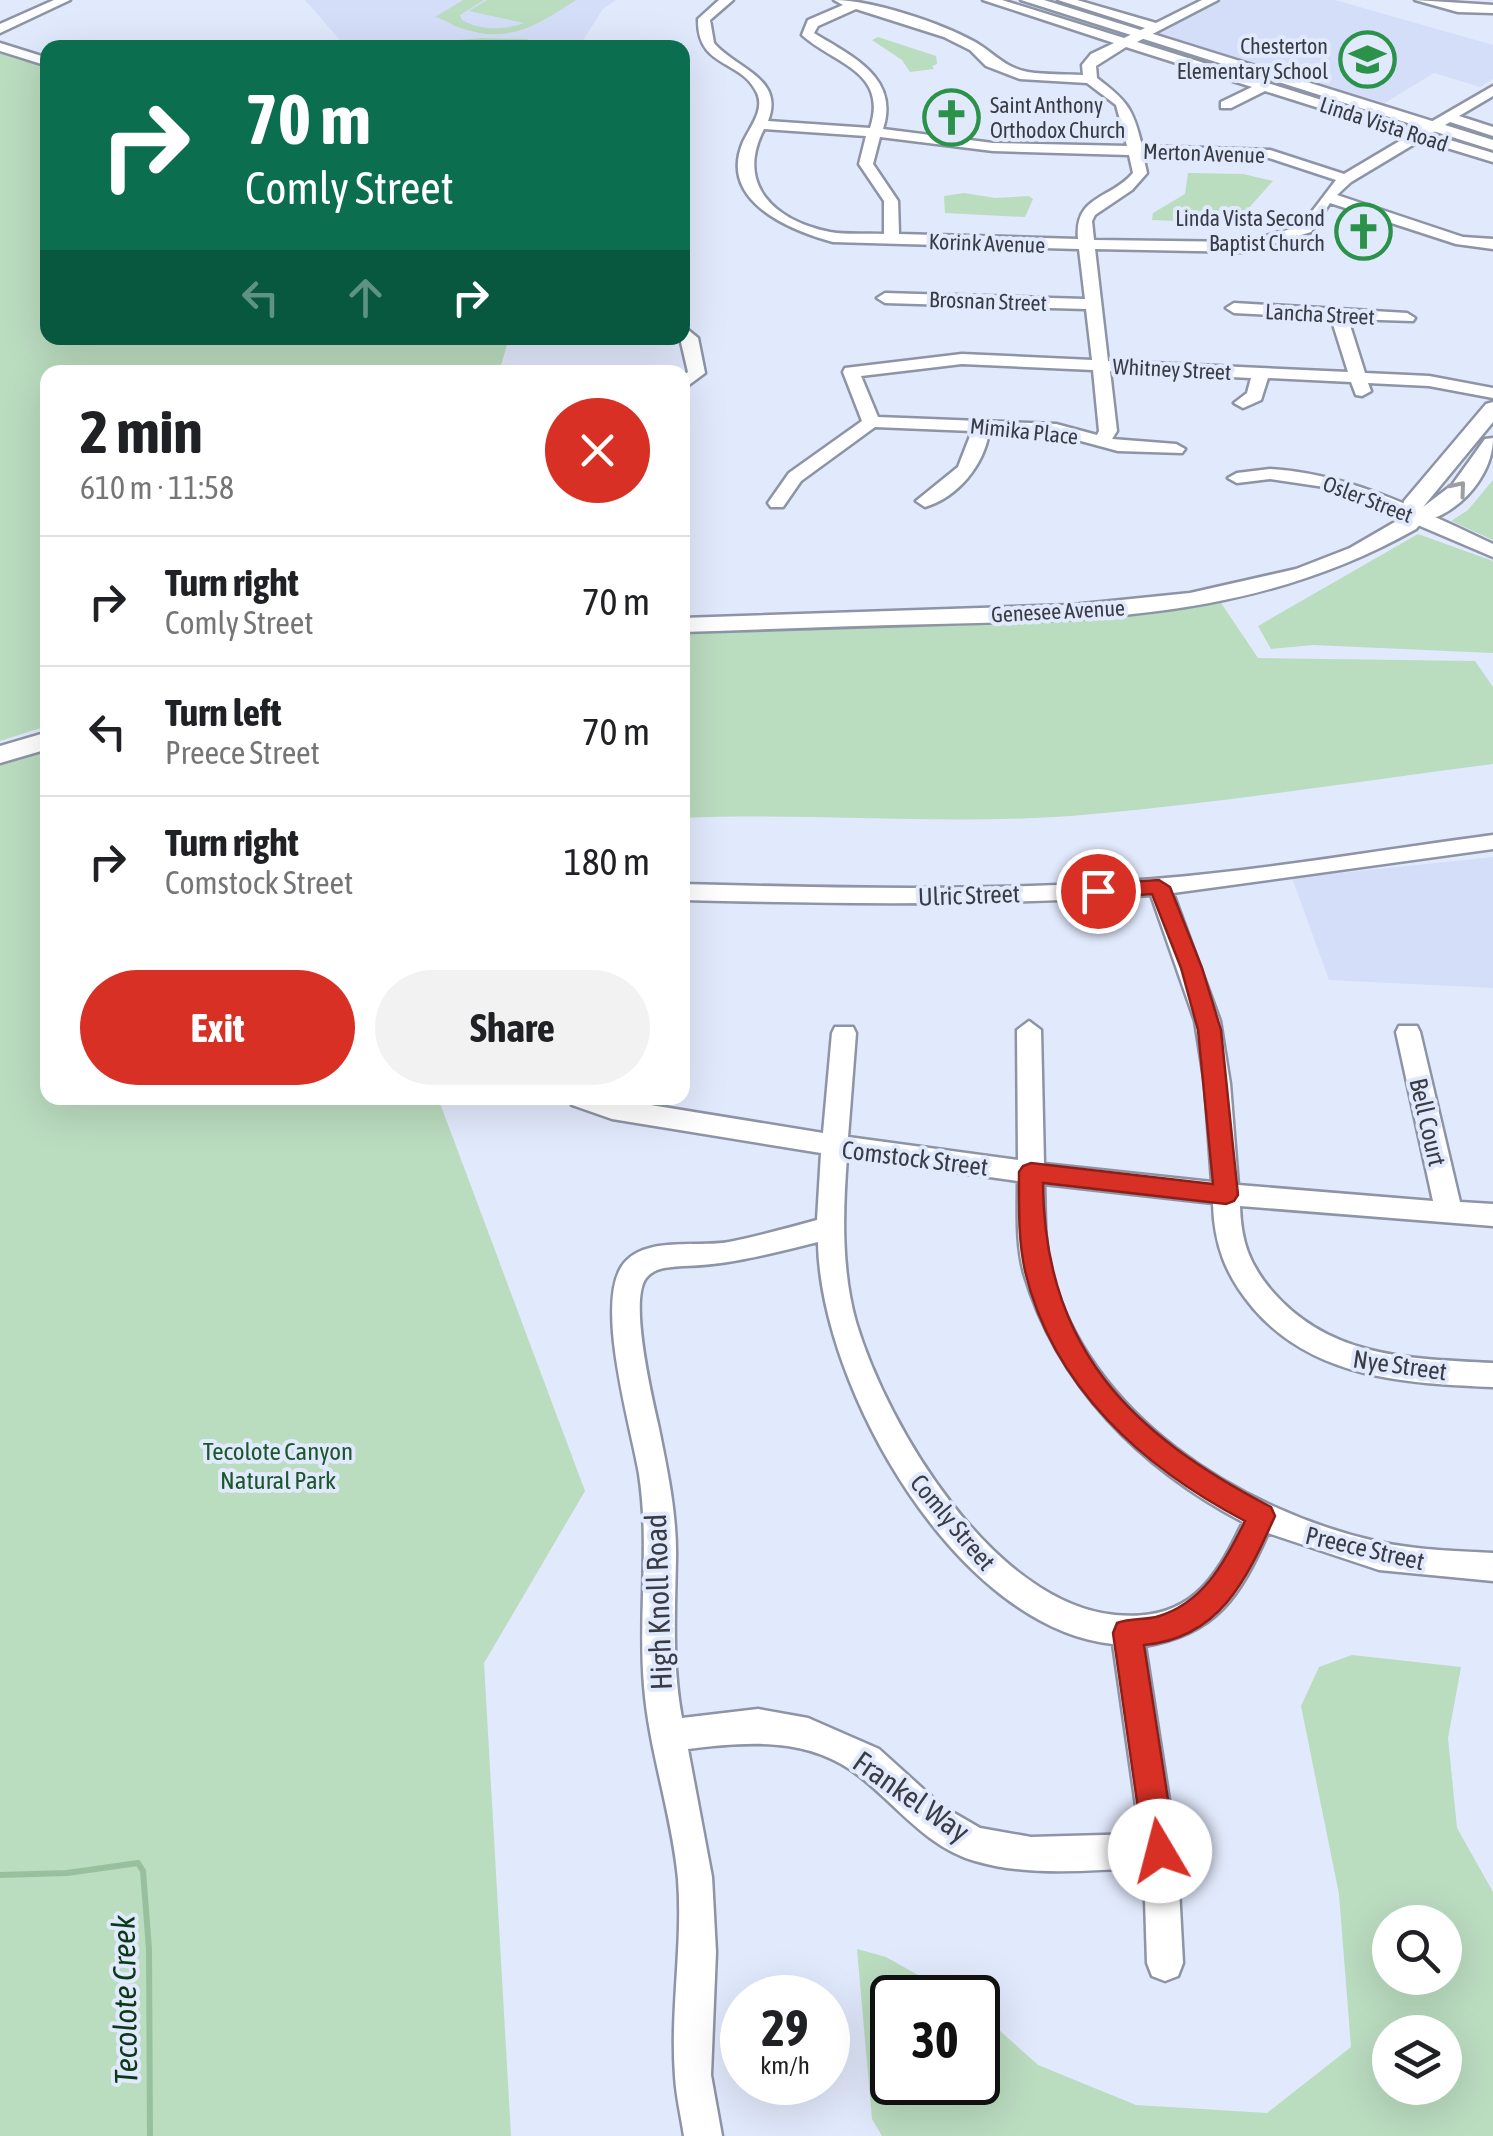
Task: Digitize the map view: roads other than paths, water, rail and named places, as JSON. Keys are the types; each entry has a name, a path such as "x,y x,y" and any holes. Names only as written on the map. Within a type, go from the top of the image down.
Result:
{"main road":[{"name":"Linda Vista Road","path":"1028,0 1425,131 1493,146"},
{"name":"Genesee Avenue","path":"1414,516 1412,506 1458,456 1493,408"},
{"name":"Genesee Avenue","path":"690,625 1114,611 1196,600 1272,582 1351,555 1392,535 1414,516 1432,515 1493,444"},
{"path":"0,755 40,742"}],"street":[{"path":"0,26 49,0"},
{"path":"0,26 64,0"},
{"name":"Korink Avenue","path":"728,0 704,19 702,33 705,44 715,55 748,75 766,95 767,108 746,159 748,178 774,216 820,234 1086,246 1246,247 1306,229 1327,197 1346,179 1493,90"},
{"name":"Linda Vista Road","path":"989,0 1140,35 1264,86 1425,131 1493,158"},
{"path":"1064,0 1140,35"},
{"path":"1090,79 1089,64 1096,57 1212,0"},
{"path":"1421,0 1458,8 1493,9"},
{"path":"892,240 891,201 866,164 881,112 880,100 865,72 849,57 808,35 813,23 847,2 949,34 975,48 991,63 1025,76 1090,79 1122,103 1140,174 1133,185 1093,206 1086,215 1086,246 1108,430 1102,441"},
{"path":"0,48 40,60"},
{"path":"1226,104 1264,86"},
{"name":"Linda Vista Road","path":"1448,117 1493,132"},
{"name":"Merton Avenue","path":"759,124 874,132 992,153 1135,150 1270,154 1346,179"},
{"path":"1327,197 1461,242 1493,244"},
{"name":"Brosnan Street","path":"885,298 1092,304"},
{"name":"Lancha Street","path":"1234,308 1407,318"},
{"path":"1338,314 1362,388"},
{"path":"690,338 696,373 690,379"},
{"name":"Whitney Street","path":"871,422 851,372 962,359 1202,368 1362,388 1428,381 1493,394"},
{"path":"1244,403 1255,396 1260,375"},
{"path":"777,504 795,477 871,422"},
{"name":"Mimika Place","path":"871,422 1056,430 1118,446 1176,449"},
{"path":"926,502 945,493 978,448 981,425"},
{"name":"Osler Street","path":"1237,478 1274,474 1328,480 1493,551"},
{"name":"Ulric Street","path":"690,892 969,898 1159,887 1493,842"},
{"name":"Nye Street","path":"1159,887 1192,968 1210,1030 1229,1242 1241,1271 1268,1309 1316,1346 1386,1369 1493,1375"},
{"name":"Preece Street","path":"1030,1030 1031,1230 1038,1273 1063,1339 1093,1385 1125,1422 1196,1482 1287,1529 1378,1556 1424,1564 1493,1567"},
{"name":"Bell Court","path":"1408,1032 1449,1212"},
{"name":"Comly Street","path":"844,1033 830,1228 841,1316 856,1364 897,1450 916,1480 1006,1585 1067,1622 1100,1632 1157,1630 1199,1612 1233,1576 1261,1516"},
{"name":"Comstock Street","path":"600,1105 837,1148 1031,1172 1226,1195 1493,1215"},
{"name":"High Knoll Road","path":"703,2136 693,2075 698,1952 695,1877 667,1736 660,1672 660,1541 654,1477 631,1366 626,1292 633,1271 649,1261 668,1256 725,1254 830,1228"},
{"path":"1128,1633 1160,1851 1165,1963"},
{"name":"Frankel Way","path":"667,1736 758,1724 808,1734 867,1762 930,1818 975,1844 1031,1854 1160,1851"}],"waterway":[{"name":"Tecolote Creek","path":"0,1875 67,1873 138,1863 143,1871 149,1949 150,2136"}],"place":[{"name":"Chesterton Elementary School","path":"1367,59"},
{"name":"Saint Anthony Orthodox Church","path":"951,118"},
{"name":"Linda Vista Second Baptist Church","path":"1364,231"}],"park label":[{"name":"Tecolote Canyon Natural Park","path":"278,1466"}]}
